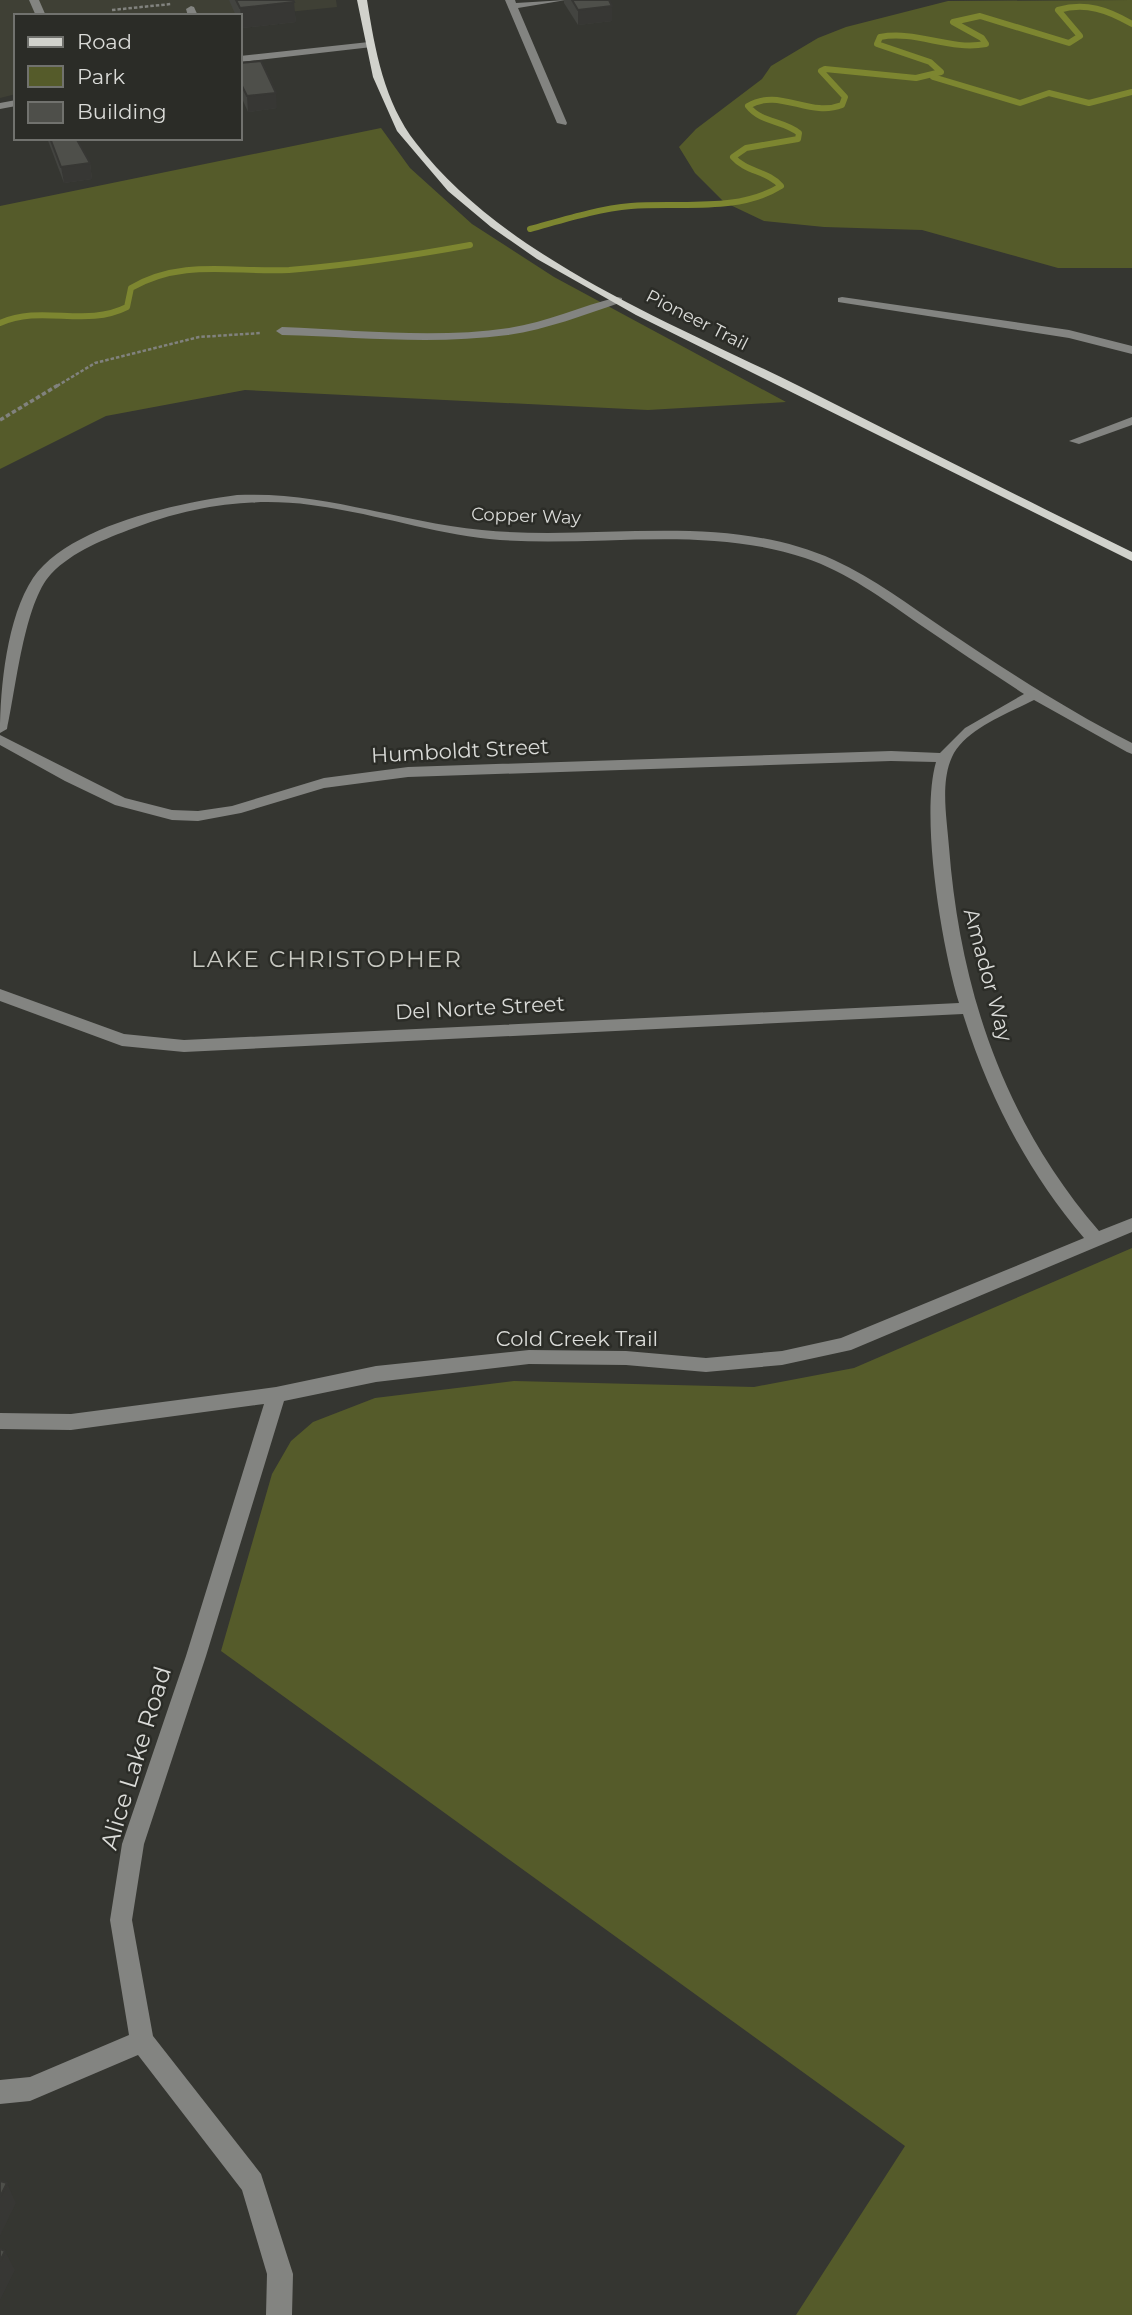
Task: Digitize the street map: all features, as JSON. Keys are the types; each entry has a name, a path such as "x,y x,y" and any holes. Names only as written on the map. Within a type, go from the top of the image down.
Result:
{"main road":[{"name":"Pioneer Trail","path":"362,0 379,87 388,108 412,146 439,176 491,221 618,300 1132,557"}],"street":[{"path":"561,0 511,3 562,123"},
{"path":"242,59 369,45"},
{"path":"282,331 433,335 488,333 541,325 618,300"},
{"path":"842,300 1069,334 1132,350"},
{"path":"1075,441 1132,421"},
{"name":"Copper Way","path":"0,729 17,651 35,590 39,581 65,556 101,536 177,508 218,500 260,497 313,501 480,535 537,538 743,537 780,544 855,575 1033,695 1132,749"},
{"path":"944,758 954,743 1033,695"},
{"name":"Humboldt Street","path":"0,739 116,801 197,816 240,810 340,779 408,772 891,756 944,758"},
{"name":"Amador Way","path":"944,758 938,791 941,859 953,941 970,1008 1017,1130 1062,1202 1097,1241"},
{"name":"Del Norte Street","path":"0,995 122,1040 184,1046 970,1008"},
{"name":"Cold Creek Trail","path":"0,1421 71,1422 276,1395 376,1374 528,1357 626,1358 706,1365 782,1358 844,1345 1132,1225"},
{"name":"Alice Lake Road","path":"276,1395 196,1656 133,1844 121,1920 142,2042 252,2183 280,2274 279,2315"},
{"path":"0,2092 30,2089 142,2042"}],"path":[{"path":"160,0 162,5"},
{"path":"112,10 174,4"},
{"path":"0,420 95,363 199,337 282,331"}],"shaded area":[{"path":"0,0 336,0 337,7 242,17 242,14 14,14 14,94 0,98"}],"green space":[{"path":"1132,0 1132,268 1058,268 922,230 824,227 764,221 724,202 695,173 679,147 696,129 762,79 771,66 818,38 846,27 948,1"},
{"path":"381,128 410,168 472,224 554,277 786,402 648,410 245,390 106,416 0,469 0,206"},
{"path":"1132,1248 1132,2315 796,2315 905,2146 221,1651 272,1474 291,1441 313,1422 375,1398 514,1381 754,1387 854,1368"}],"building":[{"path":"236,0 293,0 294,2 240,8"},
{"path":"572,0 609,0 612,6 578,10"},
{"path":"261,61 276,93 247,96 242,86 242,63"},
{"path":"51,140 77,140 90,163 61,167"},
{"path":"0,2181 7,2183 0,2197"}],"waterway":[{"path":"530,229 618,207 708,205 746,200 781,186 733,157 746,148 798,139 799,133 759,116 748,106 771,100 818,108 842,105 845,97 821,71 825,69 916,78 941,72 930,62 877,44 880,37 907,36 959,45 986,44 982,38 953,22 980,16 1069,43 1080,36 1058,10 1078,7 1105,11 1132,24"},
{"path":"933,77 1020,103 1049,93 1089,103 1132,92"},
{"path":"0,323 32,315 95,316 111,313 127,307 131,288 170,273 209,269 312,268 470,245"}],"district":[{"name":"LAKE CHRISTOPHER","path":"327,959"}]}
